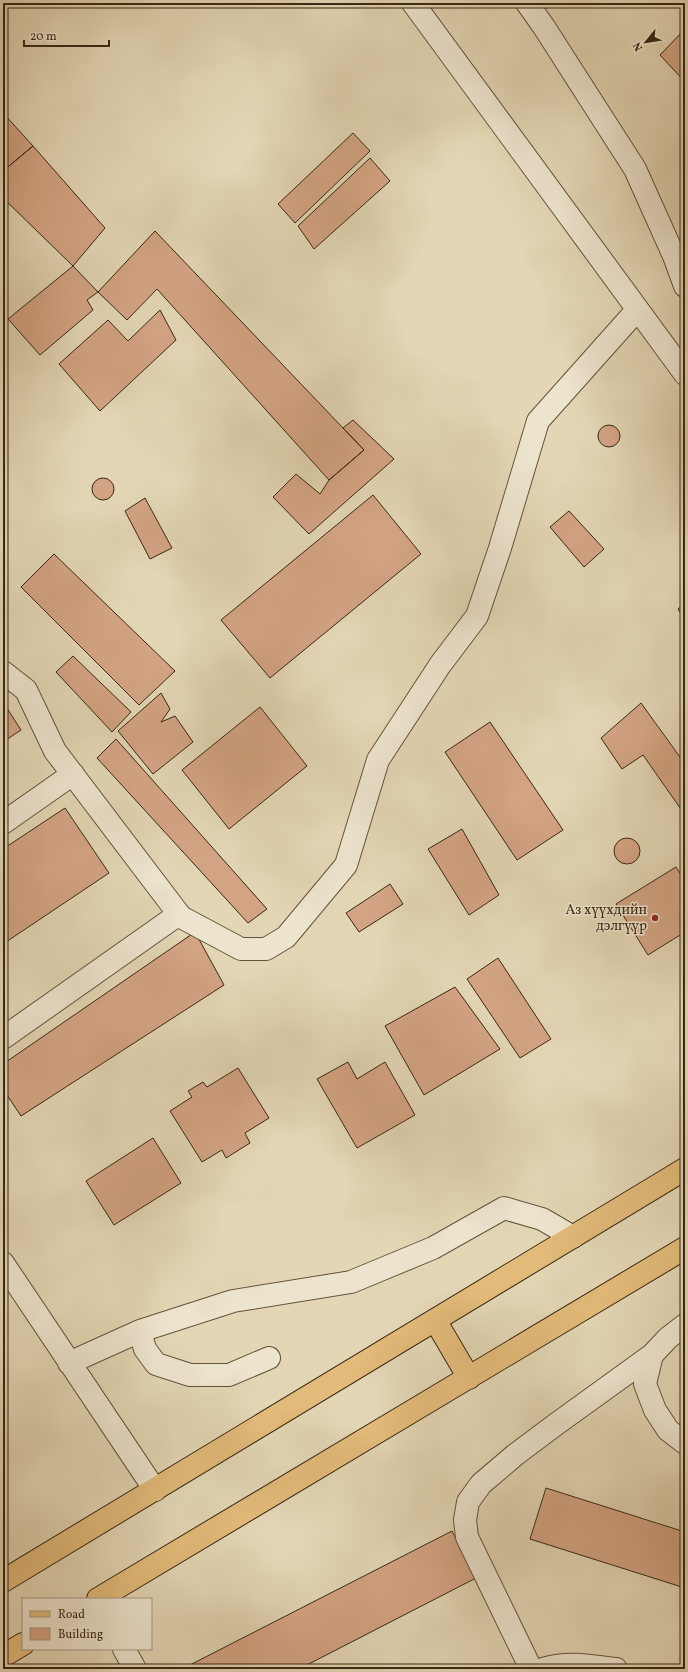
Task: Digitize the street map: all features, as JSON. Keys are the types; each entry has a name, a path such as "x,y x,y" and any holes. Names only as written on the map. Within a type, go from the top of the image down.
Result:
{"main road":[{"path":"3,1581 685,1169"},
{"path":"100,1598 683,1251"},
{"path":"435,1320 469,1378"},
{"path":"3,1656 22,1645"}],"street":[{"path":"414,3 637,310 682,360"},
{"path":"527,3 635,169 674,256 685,286"},
{"path":"3,672 26,690 55,751 181,917 241,949 266,948 286,937 346,865 378,760 440,665 477,616 500,548 538,422 637,310"},
{"path":"3,823 73,774"},
{"path":"3,1038 179,914"},
{"path":"70,1363 140,1331 233,1301 351,1282 433,1248 504,1208 542,1219 573,1237"},
{"path":"3,1263 155,1490"},
{"path":"531,1669 467,1537 464,1520 468,1502 481,1484 515,1455 652,1355 668,1338 685,1325"},
{"path":"140,1331 145,1349 156,1364 190,1375 229,1375 269,1358"},
{"path":"652,1355 645,1384 655,1410 668,1430 685,1443"},
{"path":"125,1650 135,1669"},
{"path":"543,1669 554,1666 585,1665 616,1669"}],"building":[{"path":"685,29 685,82 660,55"},
{"path":"3,113 33,146 3,171"},
{"path":"353,133 370,151 295,223 278,204"},
{"path":"33,146 105,228 73,266 3,198 3,171"},
{"path":"370,158 390,181 314,249 298,226"},
{"path":"155,231 364,450 329,480 157,289 127,320 98,292"},
{"path":"73,266 98,292 87,300 93,310 40,355 8,319"},
{"path":"160,310 176,340 100,411 59,364 108,320 128,341"},
{"path":"353,420 394,459 309,534 273,497 296,474 320,494 329,480 364,450 343,428"},
{"path":"609,425 617,428 620,436 617,444 609,447 601,444 598,436 601,428"},
{"path":"103,478 111,481 114,489 111,497 103,500 95,497 92,489 95,481"},
{"path":"373,495 421,554 270,678 221,620"},
{"path":"145,498 172,548 150,559 125,511"},
{"path":"569,511 604,549 584,567 550,527"},
{"path":"54,554 175,671 139,705 21,587"},
{"path":"685,604 685,620 678,609"},
{"path":"73,656 131,712 112,732 56,672"},
{"path":"161,693 170,709 161,722 175,716 193,742 153,774 118,731"},
{"path":"3,702 21,730 3,742"},
{"path":"641,703 685,764 685,815 643,755 622,769 601,738"},
{"path":"260,707 307,766 229,829 182,770"},
{"path":"490,722 563,830 517,860 445,752"},
{"path":"116,739 267,909 248,923 97,758"},
{"path":"65,808 109,873 3,944 3,849"},
{"path":"462,829 499,895 469,915 428,849"},
{"path":"627,838 637,841 640,851 637,861 627,864 617,861 614,851 617,841"},
{"name":"Аз хүүхдийн дэлгүүр","path":"676,867 685,881 685,894 682,896 685,900 685,932 648,955 616,904"},
{"path":"390,884 403,904 359,932 346,913"},
{"path":"195,932 224,985 21,1116 3,1089 3,1064"},
{"path":"498,958 551,1039 520,1058 467,979"},
{"path":"455,987 500,1049 424,1095 385,1026"},
{"path":"348,1062 357,1079 385,1062 415,1115 357,1148 317,1079"},
{"path":"238,1068 269,1118 245,1133 250,1143 226,1158 222,1150 202,1162 170,1111 192,1097 188,1091 203,1082 207,1087"},
{"path":"153,1138 181,1183 114,1225 86,1181"},
{"path":"546,1488 685,1532 685,1588 530,1539"},
{"path":"452,1531 476,1578 299,1669 182,1669"}],"place":[{"name":"Аз хүүхдийн дэлгүүр","path":"655,918"}]}
